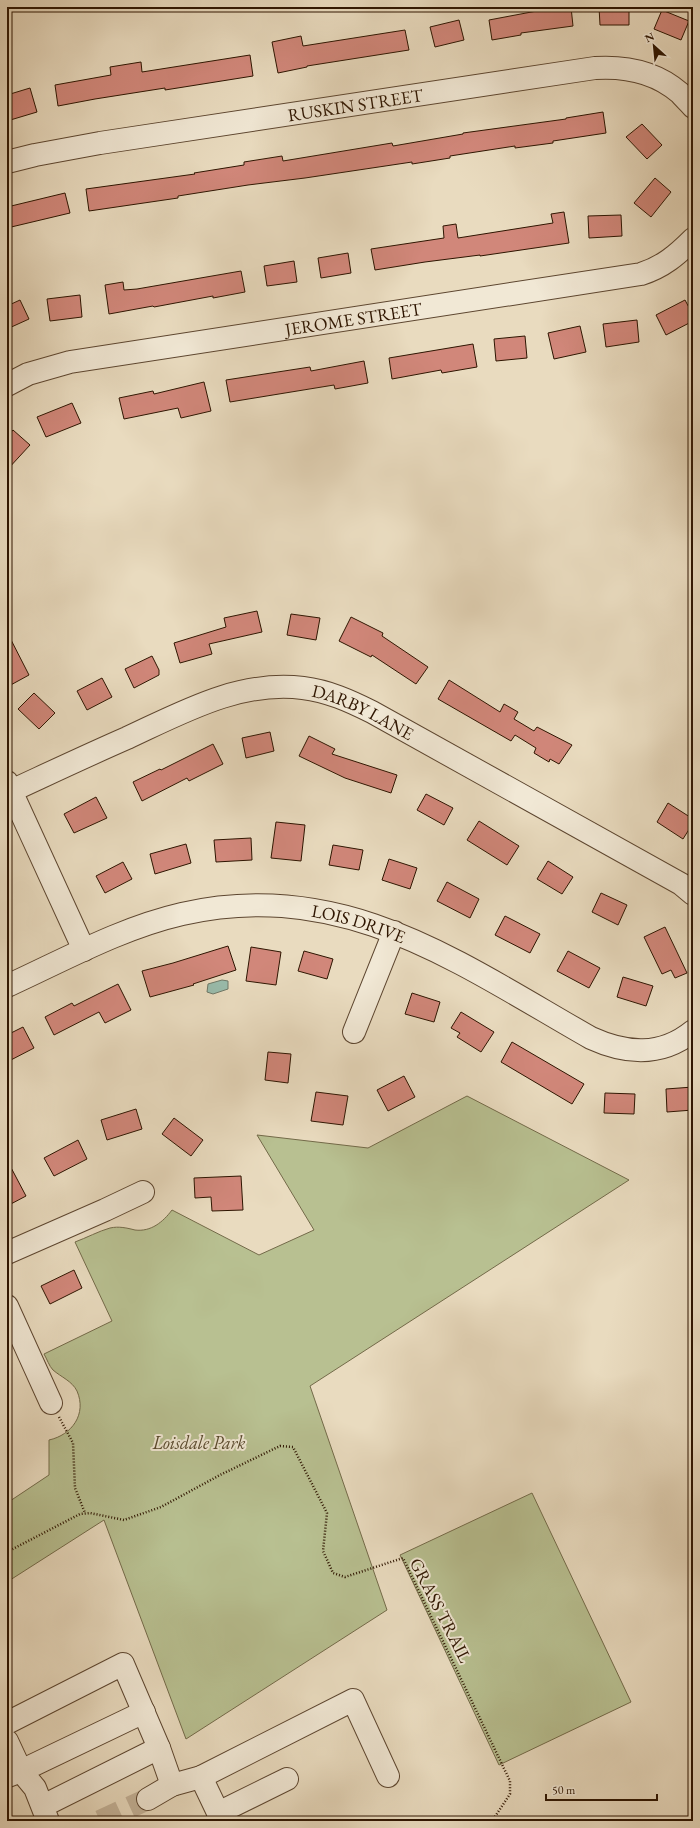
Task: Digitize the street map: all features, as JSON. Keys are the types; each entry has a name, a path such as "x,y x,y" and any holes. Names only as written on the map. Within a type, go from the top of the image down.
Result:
{"street":[{"name":"RUSKIN STREET","path":"7,162 35,155 100,143 616,66 644,72 670,85 693,107"},
{"name":"JEROME STREET","path":"7,385 28,374 70,362 641,274 650,271 675,257 693,239"},
{"name":"DARBY LANE","path":"9,787 196,706 239,691 262,688 304,688 337,696 372,712 680,884 693,894"},
{"path":"9,787 84,950"},
{"name":"LOIS DRIVE","path":"7,986 84,950 157,921 214,908 284,906 327,911 346,915 394,932 436,950 591,1038 606,1045 623,1049 647,1050 670,1044 693,1031"},
{"path":"354,1032 394,932"},
{"path":"7,1253 143,1192"},
{"path":"7,1306 51,1403"},
{"path":"7,1723 123,1664 159,1748 172,1785"},
{"path":"148,1799 172,1785 201,1777 353,1700 388,1776"},
{"path":"14,1774 144,1712"},
{"path":"7,1741 14,1774 35,1788 45,1814 159,1748"},
{"path":"201,1777 220,1817 287,1779"}],"path":[{"path":"7,1552 74,1516 85,1513 75,1488 75,1454 72,1440 51,1403"},
{"name":"GRASS TRAIL","path":"85,1513 124,1520 161,1507 220,1475 280,1446 293,1448 327,1513 323,1551 333,1573 345,1577 403,1558 510,1781 510,1794 492,1821"}],"green space":[{"name":"Loisdale Park","path":"467,1096 629,1180 310,1386 387,1610 186,1739 104,1520 7,1582 7,1503 49,1475 49,1440 71,1428 79,1415 80,1400 77,1391 69,1382 53,1370 44,1354 112,1321 75,1242 113,1227 135,1230 151,1228 161,1222 172,1210 259,1255 314,1230 257,1135 368,1148"},
{"path":"532,1493 631,1702 499,1765 400,1555"}],"shaded area":[{"path":"222,980 228,981 228,989 213,994 207,992 208,984"}],"building":[{"path":"558,7 571,7 573,26 521,33 521,35 492,40 489,20"},
{"path":"599,7 629,7 629,25 600,25"},
{"path":"662,10 689,21 681,40 654,29"},
{"path":"459,20 464,40 435,47 430,27"},
{"path":"405,30 409,50 307,66 278,73 272,42 301,36 303,46"},
{"path":"250,55 253,76 165,90 165,88 58,106 55,85 111,75 110,67 141,62 142,72"},
{"path":"30,88 37,112 7,121 7,95"},
{"path":"603,112 606,133 553,141 553,143 515,148 515,146 450,156 450,158 412,164 412,162 248,185 178,196 178,198 89,211 86,189 195,174 194,173 244,165 244,162 282,156 283,161 392,143 393,146 463,133 566,119"},
{"path":"642,124 662,145 647,159 626,137"},
{"path":"655,178 671,192 651,217 634,203"},
{"path":"65,193 70,213 7,228 7,207"},
{"path":"564,212 569,243 375,270 371,249 444,238 443,226 456,224 458,238 553,223 551,214"},
{"path":"621,215 622,236 589,238 588,216"},
{"path":"348,253 351,273 321,278 318,258"},
{"path":"294,261 297,282 267,286 264,266"},
{"path":"241,271 245,292 109,314 105,285 123,282 124,290 137,289"},
{"path":"80,295 82,317 50,321 47,299"},
{"path":"20,300 29,319 7,329 7,306"},
{"path":"685,300 693,315 693,321 666,335 656,315"},
{"path":"637,320 639,342 606,347 603,324"},
{"path":"580,326 586,352 554,359 548,333"},
{"path":"525,336 527,358 496,361 494,339"},
{"path":"473,344 477,367 442,373 441,370 392,379 389,358"},
{"path":"364,361 368,383 335,389 334,385 230,402 226,380 310,367 311,371"},
{"path":"204,382 211,411 181,418 178,408 124,419 119,398 153,391 154,394"},
{"path":"72,403 81,423 46,437 37,417"},
{"path":"13,430 30,445 7,470 7,437"},
{"path":"257,611 262,632 209,644 212,654 180,663 174,643 226,627 224,618"},
{"path":"291,614 320,618 316,640 287,635"},
{"path":"351,617 383,633 382,636 428,667 416,684 372,655 371,657 339,641"},
{"path":"7,632 29,675 7,687"},
{"path":"152,656 159,670 159,675 134,688 125,669"},
{"path":"102,678 112,697 87,710 77,691"},
{"path":"449,680 500,712 504,704 518,712 514,719 534,731 537,727 572,745 559,764 550,759 549,762 534,753 536,748 515,735 511,741 438,699"},
{"path":"34,693 55,713 39,729 18,709"},
{"path":"270,732 274,751 246,758 242,738"},
{"path":"309,736 335,749 332,754 397,775 391,793 345,778 299,756"},
{"path":"213,744 223,764 189,781 187,778 142,801 133,782"},
{"path":"426,794 453,808 444,825 417,810"},
{"path":"96,797 107,818 74,833 64,814"},
{"path":"668,803 693,819 693,823 683,839 657,822"},
{"path":"479,821 519,846 507,865 467,840"},
{"path":"276,822 305,825 301,861 271,858"},
{"path":"251,838 252,860 216,862 214,840"},
{"path":"186,844 191,863 155,874 150,854"},
{"path":"333,845 363,850 359,870 329,865"},
{"path":"389,859 417,868 410,889 382,880"},
{"path":"548,861 573,877 562,894 537,879"},
{"path":"123,862 132,879 105,893 96,876"},
{"path":"447,882 479,899 470,918 437,901"},
{"path":"601,893 627,905 618,925 592,912"},
{"path":"505,916 540,934 530,953 495,935"},
{"path":"665,927 687,973 675,978 671,970 662,974 644,937"},
{"path":"228,946 236,970 193,984 194,985 150,997 142,971"},
{"path":"251,947 281,952 276,985 246,981"},
{"path":"304,951 333,959 327,979 298,971"},
{"path":"568,951 600,968 589,988 557,971"},
{"path":"623,977 653,986 646,1006 617,997"},
{"path":"118,984 131,1010 105,1023 99,1012 54,1035 45,1017 72,1003 74,1006"},
{"path":"412,993 440,1002 434,1022 405,1014"},
{"path":"461,1012 494,1032 481,1052 457,1037 460,1033 451,1028"},
{"path":"23,1027 34,1048 7,1062 7,1035"},
{"path":"512,1042 584,1084 572,1104 501,1062"},
{"path":"268,1052 291,1054 288,1083 265,1080"},
{"path":"404,1076 415,1097 388,1111 377,1090"},
{"path":"693,1087 693,1110 667,1112 666,1089"},
{"path":"316,1092 348,1096 343,1125 311,1121"},
{"path":"605,1093 635,1094 634,1114 604,1113"},
{"path":"136,1109 142,1129 107,1140 101,1120"},
{"path":"174,1118 203,1140 191,1156 162,1134"},
{"path":"78,1140 87,1159 54,1176 44,1158"},
{"path":"7,1160 26,1196 7,1206"},
{"path":"241,1176 243,1210 212,1211 211,1197 195,1198 194,1178"},
{"path":"74,1270 82,1288 50,1304 41,1286"}],"tunnel":[{"path":"100,1821 148,1799"}]}
